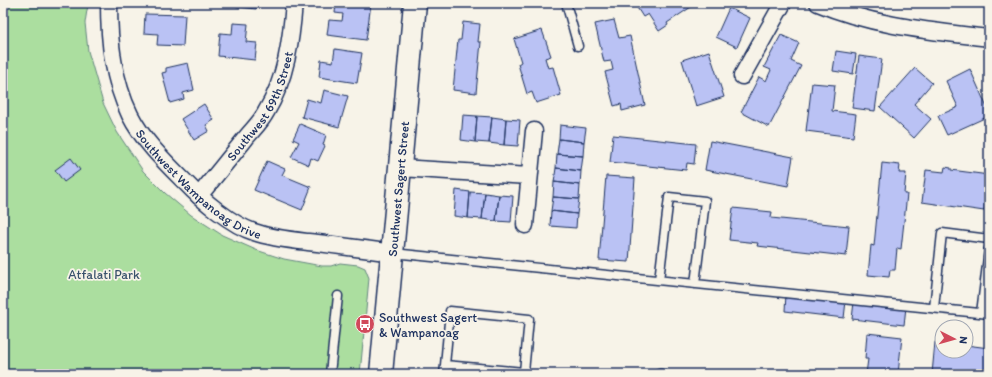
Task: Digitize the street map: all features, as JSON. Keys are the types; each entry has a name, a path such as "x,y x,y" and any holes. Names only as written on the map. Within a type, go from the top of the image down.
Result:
{"main road":[{"name":"Southwest Sagert Street","path":"380,374 415,3"}],"street":[{"name":"Southwest Wampanoag Drive","path":"108,3 113,65 121,92 131,116 145,138 166,163 199,196 229,219 254,232 281,238 392,253"},
{"name":"Southwest 69th Street","path":"199,196 266,114 275,96 282,78 288,55 292,31 294,3"},
{"path":"742,76 783,3"},
{"path":"818,3 832,9 886,24 989,38"},
{"path":"525,225 534,131"},
{"path":"400,168 529,176"}],"lane":[{"path":"566,3 578,46"},
{"path":"659,280 668,197 705,201 695,284"},
{"path":"934,308 942,233 989,238"},
{"path":"392,253 985,314 989,249"},
{"path":"330,374 338,296"},
{"path":"444,374 450,311 529,319 524,372 445,365"}],"green space":[{"name":"Atfalati Park","path":"3,3 89,3 85,23 88,51 103,103 117,132 143,171 165,193 191,215 222,235 256,250 284,259 322,266 331,266 340,263 358,265 365,268 369,278 360,374 3,374"}],"building":[{"path":"140,3 158,3 158,6 140,6"},
{"path":"231,3 257,3 256,9 230,6"},
{"path":"336,3 371,4 366,40 327,35 329,20 342,21 343,14 335,13"},
{"path":"641,3 697,3 667,23 668,25 659,31 648,14 643,17 636,6"},
{"path":"729,8 750,18 737,47 716,37"},
{"path":"145,14 185,15 183,46 157,45 158,34 144,33"},
{"path":"614,20 619,38 630,36 645,105 622,111 621,104 614,106 605,72 613,70 611,61 604,62 595,24"},
{"path":"463,22 480,24 478,42 481,42 476,93 453,90 458,40 461,40"},
{"path":"233,23 248,24 246,42 257,43 255,60 218,56 220,33 232,34"},
{"path":"542,30 551,56 545,58 548,68 553,67 561,95 536,103 532,92 527,94 518,64 521,62 514,39"},
{"path":"781,35 799,43 791,61 801,66 769,127 741,112 759,77 766,81 771,70 764,67"},
{"path":"335,49 362,53 357,83 319,77 321,60 333,62"},
{"path":"709,51 724,97 696,106 682,60"},
{"path":"836,51 856,54 853,74 833,71"},
{"path":"859,56 882,59 875,111 852,108"},
{"path":"188,63 194,90 183,93 184,99 170,103 162,73 166,72 166,68"},
{"path":"915,68 932,83 914,104 931,119 914,138 880,107"},
{"path":"970,69 989,112 989,116 947,135 938,116 958,107 946,81"},
{"path":"812,83 835,85 832,111 856,114 853,137 806,131"},
{"path":"324,90 348,96 339,127 302,117 307,99 321,103"},
{"path":"204,104 214,120 206,125 209,131 194,140 181,119"},
{"path":"463,115 477,116 475,142 461,140"},
{"path":"477,116 492,117 489,143 475,142"},
{"path":"492,117 506,119 504,145 489,143"},
{"path":"506,119 520,120 518,146 504,145"},
{"path":"300,124 326,135 323,145 325,146 318,161 311,158 309,165 291,157 299,142 293,139"},
{"path":"560,125 586,128 584,142 559,139"},
{"path":"613,135 696,144 694,164 687,163 686,170 610,162"},
{"path":"559,139 584,142 583,156 557,154"},
{"path":"710,141 793,157 788,186 705,170"},
{"path":"557,154 583,156 581,171 556,168"},
{"path":"71,158 80,170 64,182 55,170"},
{"path":"267,161 285,169 282,175 311,187 302,210 254,190"},
{"path":"882,163 900,165 899,173 906,173 904,194 907,194 901,249 897,248 895,270 890,270 889,277 868,275 871,245 874,246"},
{"path":"945,167 951,168 951,170 989,175 989,204 985,204 984,211 922,202 926,170 944,172"},
{"path":"556,168 581,171 580,185 554,182"},
{"path":"606,176 635,178 629,262 599,260"},
{"path":"554,182 580,185 579,199 553,197"},
{"path":"456,190 470,192 468,218 454,216"},
{"path":"470,192 485,193 482,219 468,218"},
{"path":"485,193 499,195 496,221 482,219"},
{"path":"499,195 513,196 511,222 496,221"},
{"path":"553,197 579,199 577,214 551,211"},
{"path":"733,208 772,212 771,218 849,226 846,256 757,246 758,243 729,240"},
{"path":"551,211 577,214 576,228 550,226"},
{"path":"786,294 846,301 844,318 785,311"},
{"path":"854,302 906,307 904,325 852,319"},
{"path":"867,333 902,337 898,374 866,374 868,359 865,359"},
{"path":"974,346 989,348 989,374 932,374 934,353 934,359 974,359"}],"place":[{"name":"Southwest Sagert & Wampanoag","path":"365,324"}]}
